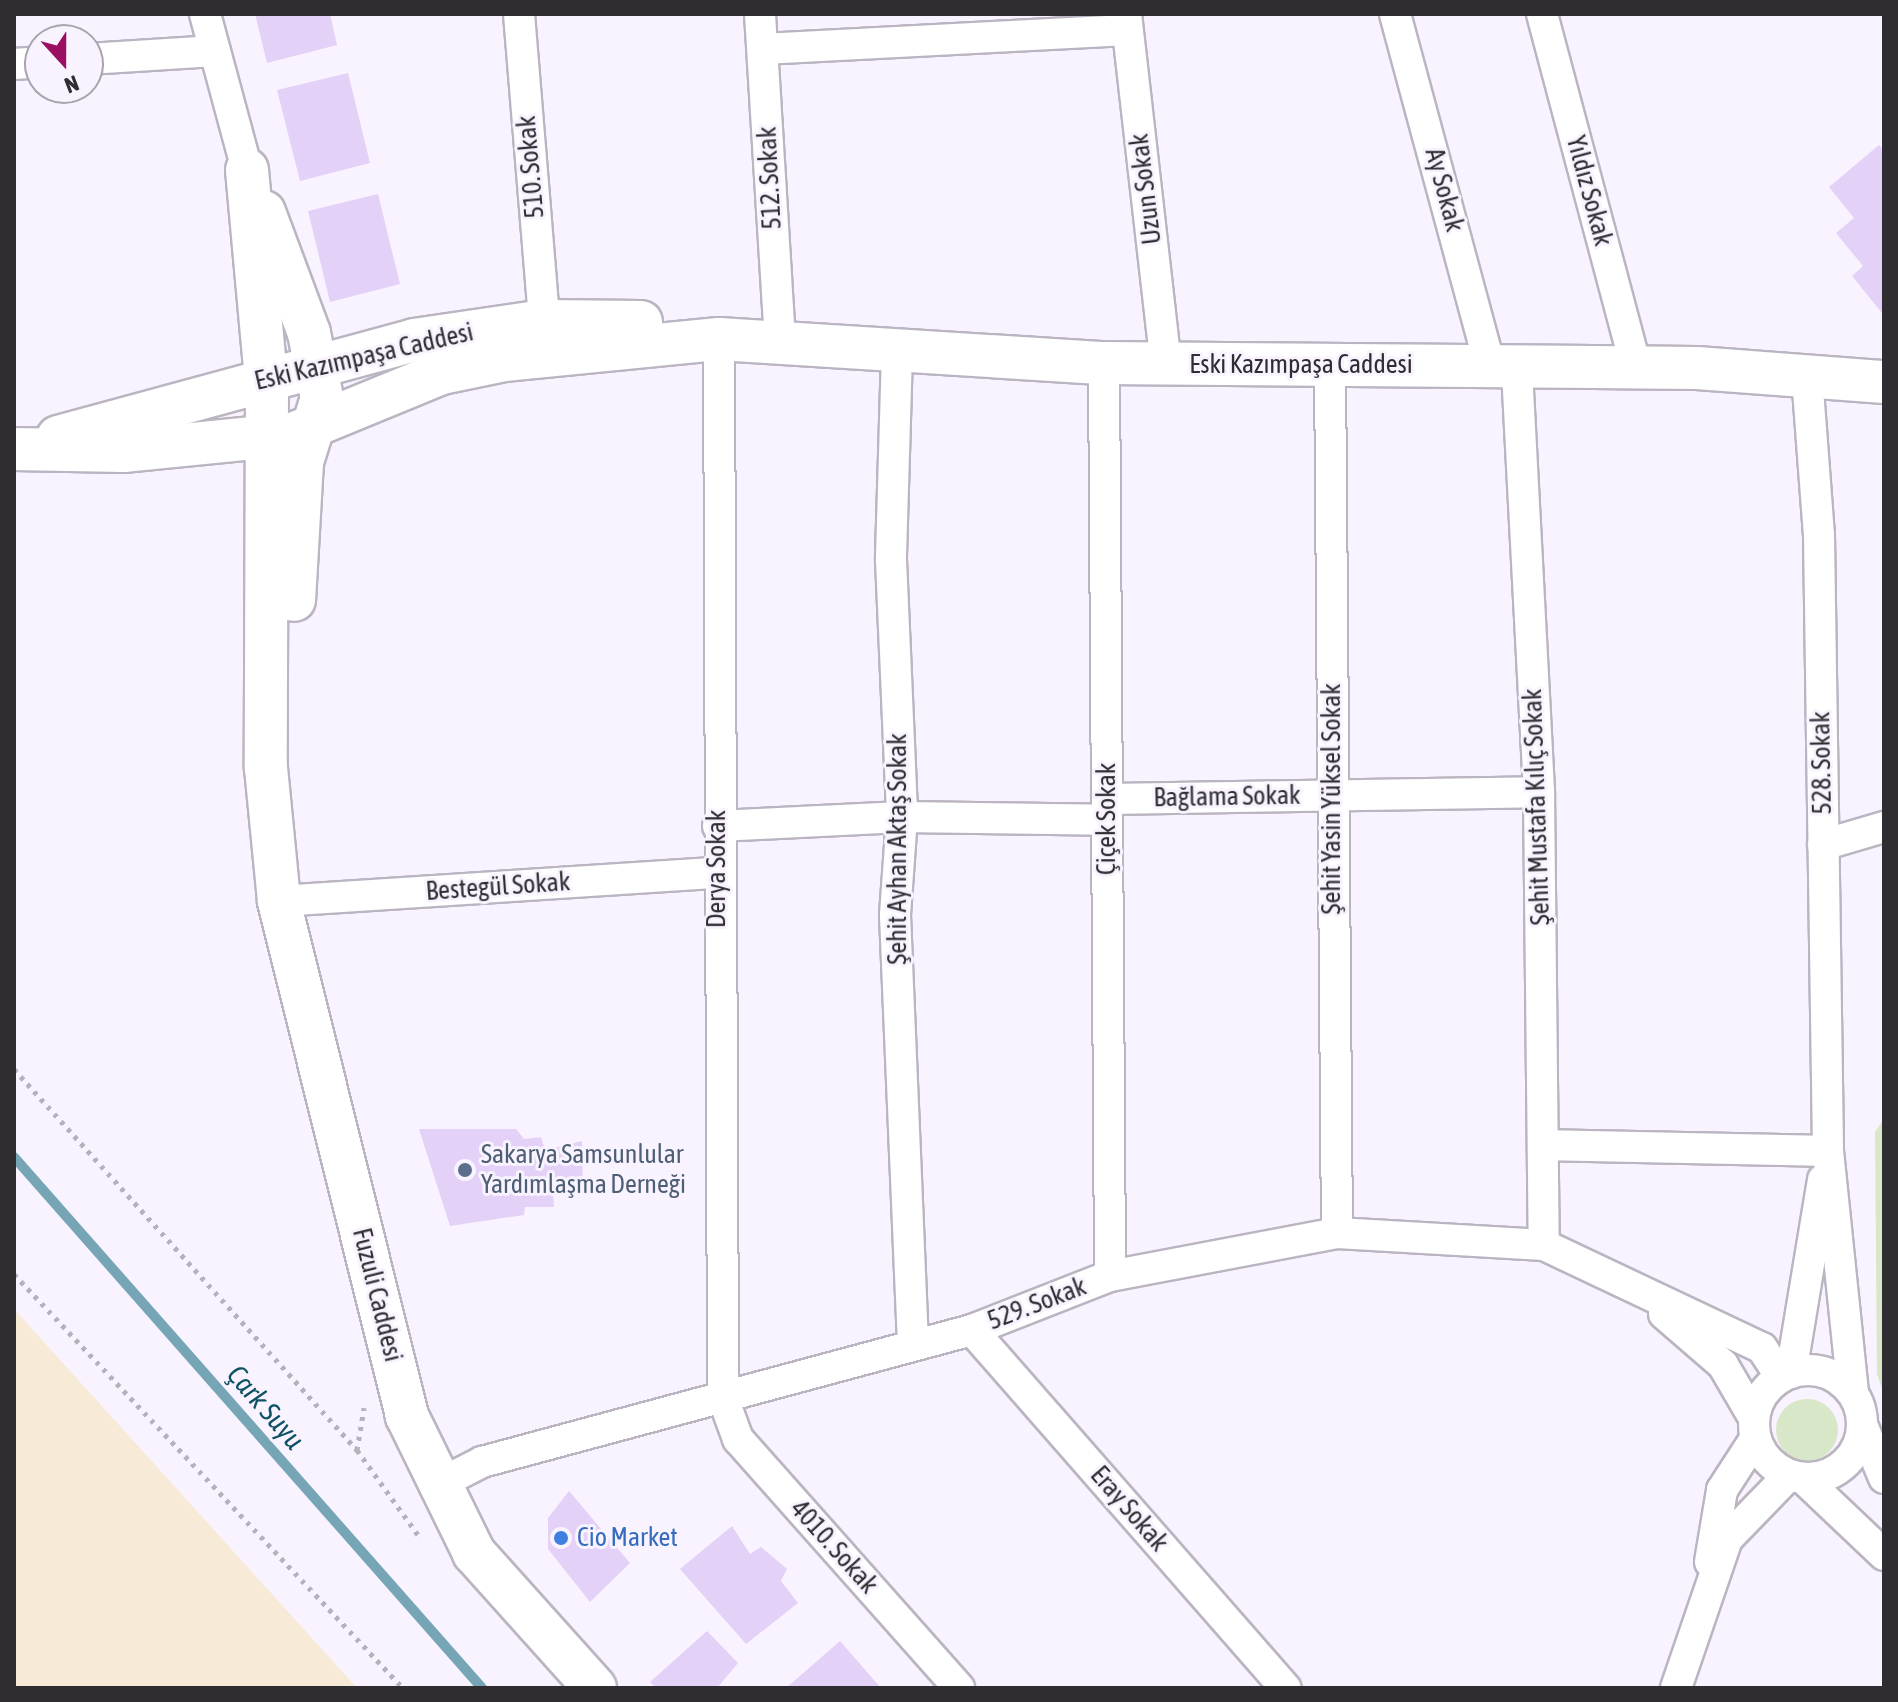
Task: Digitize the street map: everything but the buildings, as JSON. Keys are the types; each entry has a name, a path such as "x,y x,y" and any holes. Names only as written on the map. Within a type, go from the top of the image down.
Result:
{"street":[{"path":"205,14 247,170 316,364 318,425 302,462 277,848"},
{"name":"510. Sokak","path":"519,14 544,321"},
{"name":"512. Sokak","path":"760,14 780,342"},
{"name":"Ay Sokak","path":"1395,14 1504,369"},
{"name":"Yıldız Sokak","path":"1542,14 1636,367"},
{"path":"763,49 1126,22"},
{"name":"Uzun Sokak","path":"1126,22 1166,364"},
{"path":"104,58 215,51"},
{"path":"247,170 266,377 266,768 277,848"},
{"name":"Eski Kazımpaşa Caddesi","path":"14,449 316,364 544,321 683,324 719,339"},
{"name":"Eski Kazımpaşa Caddesi","path":"14,449 123,451 266,437 318,425 442,373 504,360 719,339 897,353 1104,363 1504,369 1636,367 1884,382"},
{"name":"Derya Sokak","path":"719,339 717,873 723,1398"},
{"name":"Şehit Ayhan Aktaş Sokak","path":"897,353 891,560 902,817 895,915 913,1346"},
{"name":"Çiçek Sokak","path":"1104,363 1110,1276"},
{"name":"Şehit Yasin Yüksel Sokak","path":"1330,365 1331,795 1337,1233"},
{"name":"Şehit Mustafa Kılıç Sokak","path":"1504,369 1539,792 1544,1245"},
{"name":"528. Sokak","path":"1807,376 1819,535 1828,1151 1853,1392"},
{"name":"Bağlama Sokak","path":"718,826 1107,810 1331,795 1539,792"},
{"path":"1823,845 1884,827"},
{"name":"Fuzuli Caddesi","path":"277,848 279,901 407,1416 435,1486 474,1553 595,1688"},
{"name":"Bestegül Sokak","path":"279,901 717,873"},
{"path":"1543,1145 1828,1151"},
{"name":"528. Sokak","path":"1786,1375 1828,1151"},
{"name":"529. Sokak","path":"435,1486 482,1462 972,1330 1110,1276 1337,1233 1544,1245 1644,1297 1762,1348 1786,1375"},
{"name":"529. Sokak","path":"1644,1297 1723,1365 1755,1428"},
{"name":"Eray Sokak","path":"972,1330 1285,1688"},
{"path":"1707,1588 1722,1490 1755,1428 1759,1400 1786,1375 1823,1371 1853,1392 1863,1427 1884,1478"},
{"name":"4010. Sokak","path":"723,1398 738,1439 959,1688"},
{"path":"1676,1688 1707,1588 1727,1539 1796,1476 1840,1468 1863,1427"},
{"path":"1755,1428 1769,1462 1796,1476 1884,1555"}],"path":[{"path":"14,1069 357,1450"},
{"path":"14,1274 403,1688"}],"shaded area":[{"path":"14,1309 357,1688 14,1688"}],"green space":[{"path":"1884,1119 1884,1394 1877,1374 1875,1132"},
{"path":"1807,1399 1819,1401 1829,1408 1836,1418 1836,1442 1829,1452 1819,1459 1807,1461 1795,1459 1785,1452 1778,1442 1776,1430 1778,1418 1785,1408 1795,1401"}],"waterway":[{"name":"Çark Suyu","path":"14,1157 482,1688"}],"place":[{"name":"Sakarya Samsunlular Yardımlaşma Derneği","path":"465,1170"},
{"name":"Cio Market","path":"561,1538"}]}
